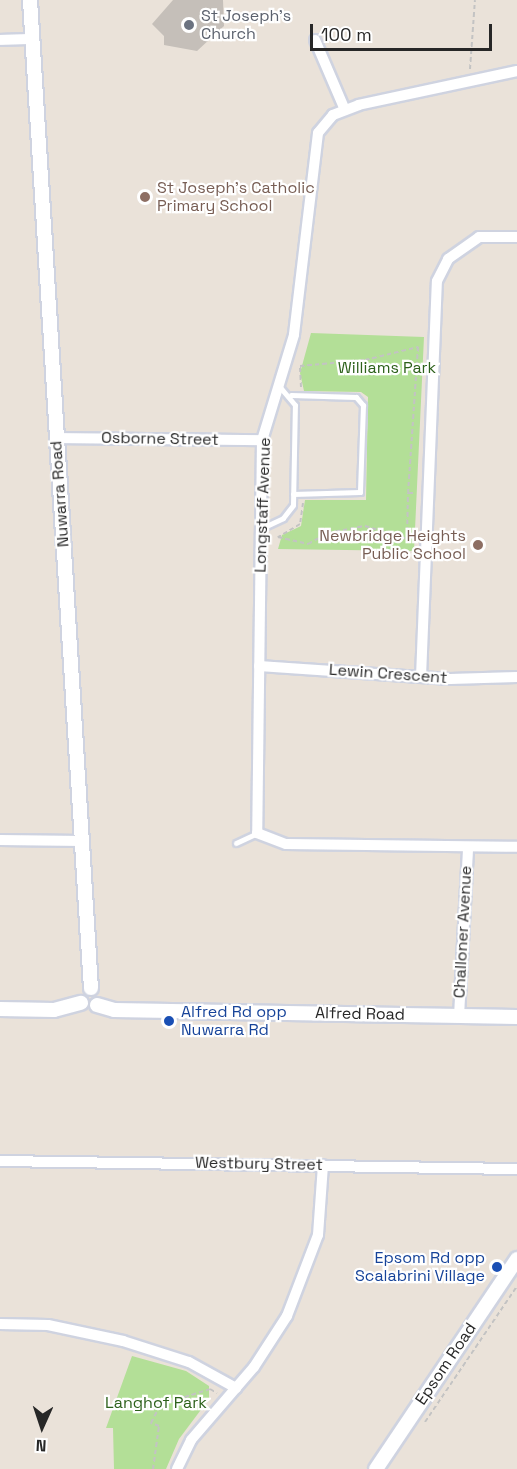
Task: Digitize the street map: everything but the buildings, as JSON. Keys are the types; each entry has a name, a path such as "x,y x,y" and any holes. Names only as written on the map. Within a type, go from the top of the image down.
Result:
{"street":[{"name":"Nuwarra Road","path":"30,0 91,988 99,996 97,1005"},
{"path":"1,40 32,39"},
{"path":"315,40 345,110 517,71"},
{"name":"Longstaff Avenue","path":"257,833 262,440 294,335 314,148 333,115 345,110"},
{"path":"421,677 428,494 441,270 479,237 517,237"},
{"name":"Osborne Street","path":"57,438 262,440"},
{"name":"Lewin Crescent","path":"260,666 421,677 517,677"},
{"path":"257,833 286,844 517,847"},
{"path":"0,840 83,841"},
{"name":"Challoner Avenue","path":"459,1016 468,848"},
{"path":"0,1009 54,1010 81,1003 81,994 91,988"},
{"name":"Alfred Road","path":"81,1003 114,1010 517,1017"},
{"name":"Westbury Street","path":"0,1161 517,1169"},
{"path":"177,1469 191,1440 272,1342 300,1288 320,1228 323,1165"},
{"name":"Epsom Road","path":"376,1469 517,1259"},
{"path":"0,1324 48,1325 133,1343 189,1362 236,1388"}],"lane":[{"path":"261,528 290,513 293,494 296,405 291,395 279,386"},
{"path":"291,395 356,398 363,405 360,492 293,494"},
{"path":"236,843 257,833"}],"path":[{"path":"469,82 476,0"},
{"path":"303,396 300,366 365,360 417,347 407,539 355,526 303,544 278,537 300,524 303,494"},
{"path":"408,493 428,494"},
{"path":"425,1422 517,1286"},
{"path":"163,1404 210,1389 228,1398"},
{"path":"153,1469 159,1426 151,1423 157,1411"}],"green space":[{"name":"Williams Park","path":"311,333 424,337 414,551 278,549 282,535 301,526 305,500 366,500 368,397 361,392 304,391 300,373"},
{"name":"Langhof Park","path":"132,1356 186,1371 209,1386 209,1399 179,1439 166,1469 114,1469 113,1428 106,1428"}],"place":[{"name":"St Joseph's Church","path":"189,25"},
{"name":"St Joseph's Catholic Primary School","path":"145,197"},
{"name":"Newbridge Heights Public School","path":"478,545"},
{"name":"Alfred Rd opp Nuwarra Rd","path":"169,1021"},
{"name":"Epsom Rd opp Scalabrini Village","path":"497,1267"}]}
